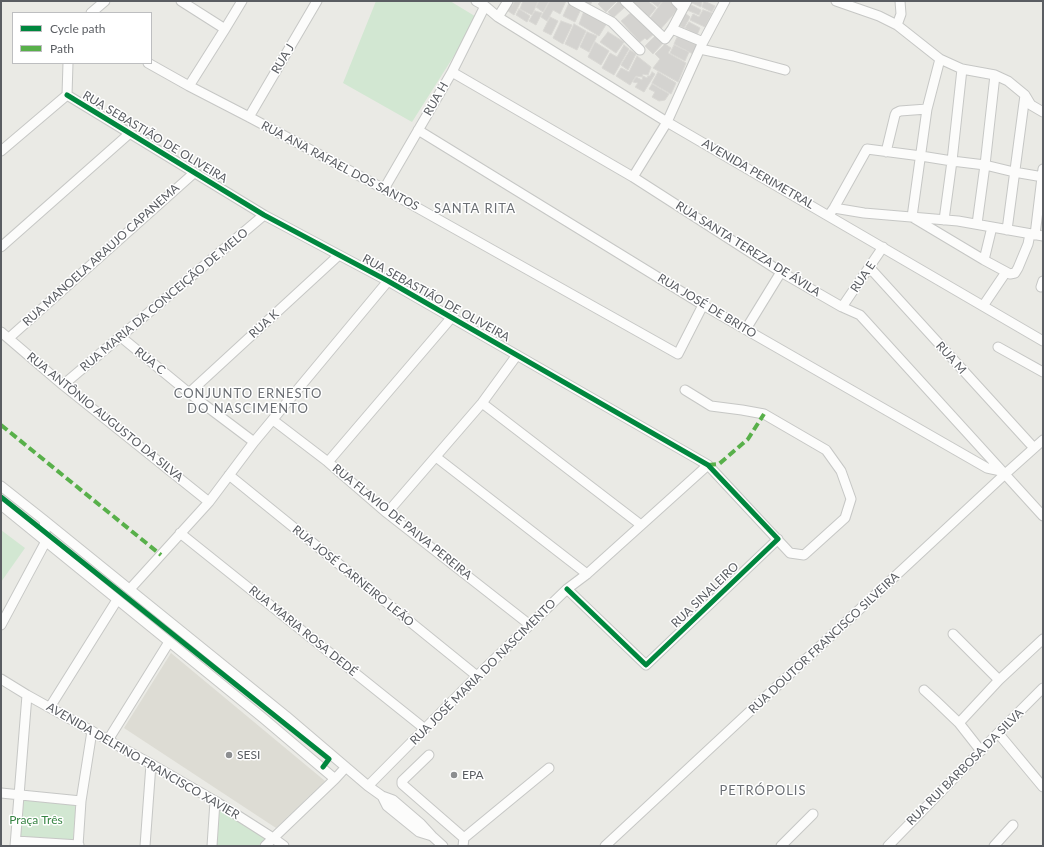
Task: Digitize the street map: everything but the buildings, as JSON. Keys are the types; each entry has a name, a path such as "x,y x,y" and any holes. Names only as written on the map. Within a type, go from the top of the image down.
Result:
{"street":[{"path":"92,12 105,1"},
{"path":"181,1 225,29"},
{"path":"189,86 242,1"},
{"name":"RUA J","path":"248,117 317,1"},
{"name":"AVENIDA PERIMETRAL","path":"476,1 485,6 498,17 667,122 832,212 883,247 1043,341"},
{"path":"498,17 508,1"},
{"path":"573,1 612,22 640,50"},
{"path":"625,1 665,40 685,5 676,1"},
{"path":"633,177 667,122 701,46 725,1"},
{"path":"836,1 879,16 897,25 940,59 962,69 996,75 1008,81 1025,95 1031,105 1043,112"},
{"path":"897,25 901,14 900,1"},
{"name":"RUA H","path":"384,189 452,72 485,6"},
{"path":"672,29 701,46 785,70"},
{"path":"912,217 927,109 940,59"},
{"path":"1,151 67,95 68,64"},
{"name":"RUA ANA RAFAEL DOS SANTOS","path":"150,64 384,189 678,354 703,305"},
{"path":"944,220 962,69"},
{"name":"RUA SANTA TEREZA DE ÁVILA","path":"452,72 633,177 781,272 842,307 860,315 1043,516"},
{"path":"977,224 986,165 996,75"},
{"name":"RUA SEBASTIÃO DE OLIVEIRA","path":"67,95 264,215 452,317 708,465 790,553 804,555 845,518 851,499 841,471 826,450 764,414 711,406 685,390"},
{"path":"1007,230 1025,95"},
{"path":"886,152 896,113 900,110 927,109"},
{"name":"RUA JOSÉ DE BRITO","path":"418,130 703,305 987,468 1003,473"},
{"path":"1,247 130,133"},
{"path":"912,217 984,260 1009,273 1015,273 1028,244 1036,235 1042,175 1014,172 986,165 867,149 832,212 864,213 912,217 944,220 958,221 1036,235"},
{"name":"RUA MANOELA ARAUJO CAPANEMA","path":"9,338 194,173"},
{"name":"RUA MARIA DA CONCEIÇÃO DE MELO","path":"63,385 264,215"},
{"path":"984,260 992,227"},
{"name":"RUA E","path":"842,307 883,247"},
{"name":"RUA K","path":"189,392 339,255"},
{"name":"RUA M","path":"869,267 1034,448"},
{"path":"746,330 781,272"},
{"path":"983,306 1009,273"},
{"path":"130,590 209,502 254,442 388,281"},
{"path":"328,462 452,317"},
{"name":"RUA ANTÔNIO AUGUSTO DA SILVA","path":"1,332 63,385 209,502"},
{"name":"RUA C","path":"121,337 254,442"},
{"path":"998,347 1043,372"},
{"path":"387,513 482,403 517,355"},
{"path":"482,403 641,526"},
{"name":"RUA FLAVIO DE PAIVA PEREIRA","path":"273,420 328,462 387,513 530,625"},
{"name":"RUA DOUTOR FRANCISCO SILVEIRA","path":"605,846 1003,473 1043,440"},
{"path":"436,457 587,574"},
{"name":"RUA JOSÉ MARIA DO NASCIMENTO","path":"368,786 477,676 567,589 587,574 708,465"},
{"name":"RUA JOSÉ CARNEIRO LEÃO","path":"230,475 477,676"},
{"path":"1,486 286,716 368,786 382,796 393,800 443,846"},
{"path":"1,505 263,718 335,779"},
{"path":"1,625 46,541 44,520"},
{"name":"RUA MARIA ROSA DEDÉ","path":"180,533 425,729"},
{"name":"RUA SINALEIRO","path":"567,589 646,666 778,540"},
{"path":"50,707 117,600"},
{"path":"953,634 999,680"},
{"path":"958,723 999,680 1043,638"},
{"path":"108,740 169,642"},
{"name":"AVENIDA DELFINO FRANCISCO XAVIER","path":"1,679 215,801 274,838 284,846"},
{"name":"RUA RUI BARBOSA DA SILVA","path":"888,846 980,750 1043,688"},
{"path":"924,690 958,723 980,750"},
{"path":"28,695 15,843 78,846 81,801 92,731"},
{"path":"998,733 1043,787"},
{"path":"429,755 402,781 402,784 464,842 549,768"},
{"path":"145,846 152,764"},
{"path":"265,846 346,767"},
{"path":"1,793 81,801"},
{"path":"212,846 215,801"},
{"path":"781,846 813,814"},
{"path":"994,846 1013,825"}],"shaded area":[{"name":"SESI","path":"171,653 325,781 276,828 124,728"}],"green space":[{"path":"376,1 450,1 478,18 412,122 343,83"},
{"path":"1,530 25,548 1,582"},
{"name":"Praça Três","path":"15,798 76,804 73,840 11,838"},
{"path":"218,806 267,837 258,846 217,846"}],"marked path":[{"path":"708,465 719,464 748,439 764,414"},
{"path":"1,425 161,555"}],"cycle path":[{"path":"67,95 264,215 388,281 708,465 778,539 646,665 567,589"},
{"path":"1,497 329,759 323,767"}],"place":[{"name":"SESI","path":"229,755"},
{"name":"EPA","path":"454,775"}],"district":[{"name":"SANTA RITA","path":"475,209"},
{"name":"CONJUNTO ERNESTO DO NASCIMENTO","path":"248,402"},
{"name":"PETRÓPOLIS","path":"763,791"}]}
